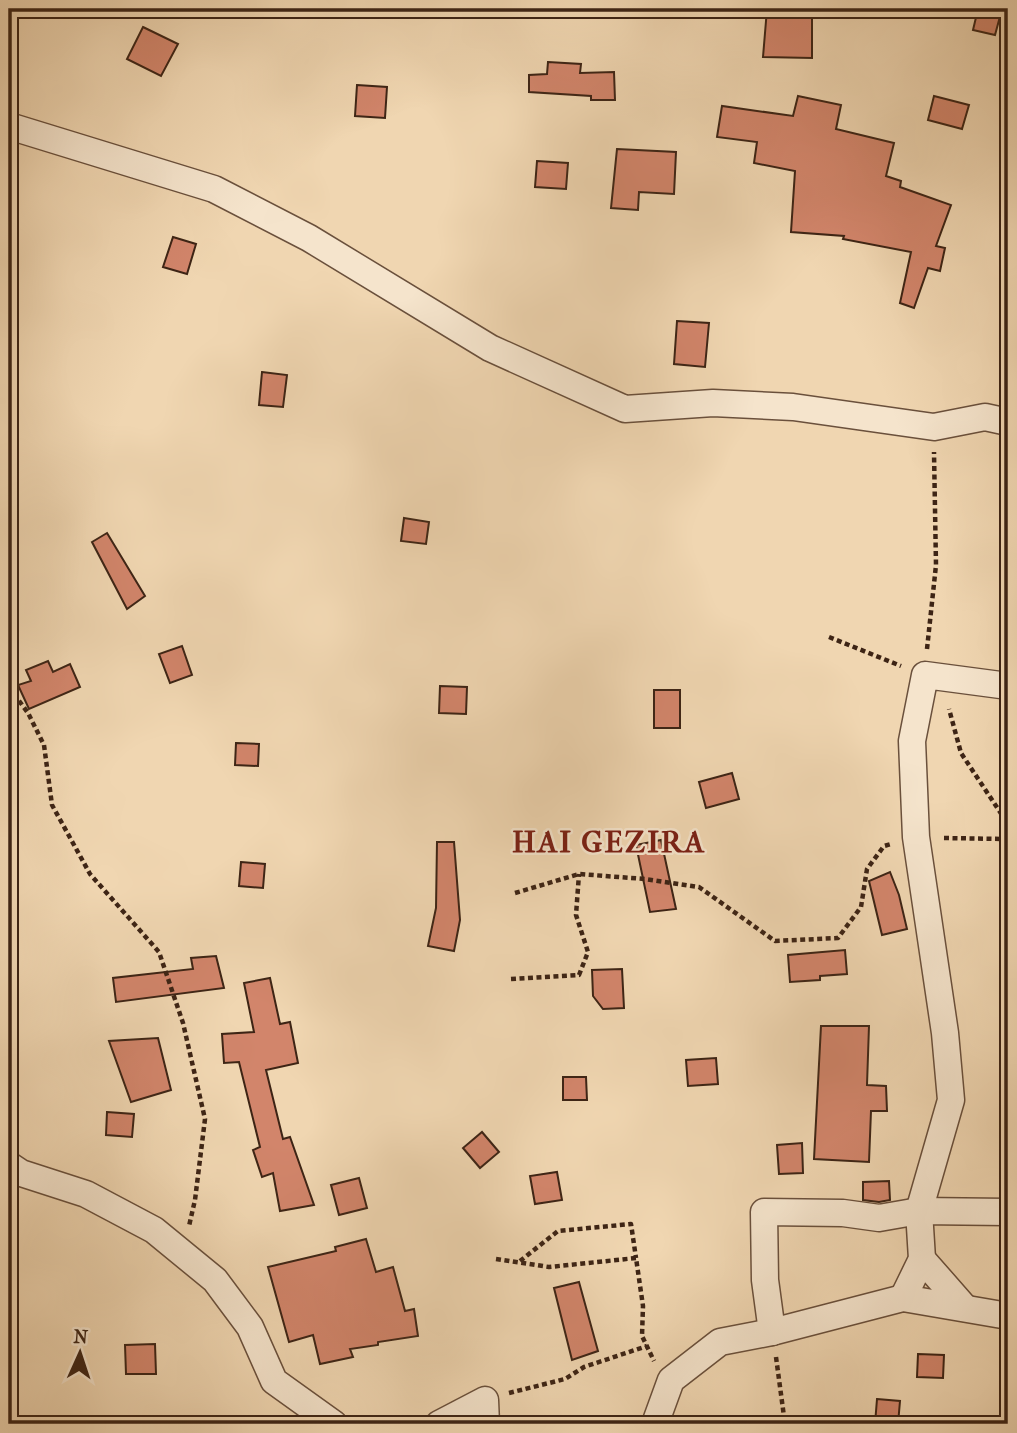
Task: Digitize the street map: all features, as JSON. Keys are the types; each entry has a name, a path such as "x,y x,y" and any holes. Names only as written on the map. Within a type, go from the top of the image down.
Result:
{"street":[{"path":"9,126 214,189 309,238 490,348 625,410 713,403 793,408 934,427 985,416 1008,422"},
{"path":"903,1298 922,1259 919,1212 951,1100 945,1033 916,837 912,741 925,675 1008,686"},
{"path":"9,1165 20,1173 86,1194 154,1230 215,1280 250,1327 274,1381 334,1424"},
{"path":"772,1332 765,1280 764,1212 843,1213 879,1218 919,1212 1008,1212"},
{"path":"922,1259 965,1308"},
{"path":"655,1424 671,1380 720,1342 772,1332 903,1298 1008,1315"},
{"path":"439,1424 486,1412"}],"path":[{"path":"829,638 925,675 936,565 934,427"},
{"path":"9,687 28,713 44,745 52,805 90,874 159,952 183,1023 205,1118 195,1200 183,1254"},
{"path":"514,893 579,874 645,879 699,887 775,941 838,938 861,906 867,869 884,846 916,837 1004,839 1006,820 961,752 949,709"},
{"path":"510,979 579,975 589,952 576,915 579,874"},
{"path":"519,1262 558,1231 631,1224 643,1306 642,1336 654,1362 671,1380"},
{"path":"496,1259 549,1267 636,1258"},
{"path":"772,1332 785,1424"},
{"path":"486,1412 565,1379 584,1367 647,1346"},
{"path":"127,1424 155,1418 262,1424"}],"building":[{"path":"767,9 812,9 812,58 763,57"},
{"path":"978,9 1002,9 995,35 973,30"},
{"path":"143,27 178,44 161,76 127,59"},
{"path":"548,62 581,64 580,73 614,72 615,100 591,100 591,96 529,92 529,75 547,74"},
{"path":"357,85 387,87 385,118 355,116"},
{"path":"798,96 841,105 836,129 894,143 886,176 901,181 900,187 951,205 936,246 945,248 940,271 928,268 914,308 900,303 911,252 843,239 844,236 791,232 795,171 754,163 757,142 717,137 722,106 793,116"},
{"path":"934,96 969,105 962,129 928,120"},
{"path":"617,149 676,152 674,194 639,192 638,210 611,208"},
{"path":"537,161 568,163 566,189 535,187"},
{"path":"173,237 196,244 187,274 163,267"},
{"path":"677,321 709,323 705,367 674,364"},
{"path":"262,372 287,375 283,407 259,405"},
{"path":"404,518 429,522 426,544 401,541"},
{"path":"107,533 145,596 127,609 92,542"},
{"path":"182,646 192,675 170,683 159,654"},
{"path":"48,661 53,672 70,664 80,687 29,709 18,685 31,681 26,670"},
{"path":"440,686 467,687 466,714 439,713"},
{"path":"654,690 680,690 680,728 654,728"},
{"path":"236,743 259,744 258,766 235,765"},
{"path":"732,773 739,799 706,808 699,782"},
{"path":"661,840 676,909 650,912 636,845"},
{"path":"437,842 454,842 460,920 454,951 428,946 436,908"},
{"path":"241,862 265,864 263,888 239,886"},
{"path":"890,872 907,929 882,935 869,881"},
{"path":"845,950 847,974 820,976 820,980 790,982 788,955"},
{"path":"216,956 224,988 116,1002 113,978 193,969 191,958"},
{"path":"622,969 624,1008 603,1009 593,996 592,970"},
{"path":"270,978 280,1024 290,1022 298,1063 266,1070 283,1139 290,1137 314,1205 280,1211 273,1173 262,1177 253,1150 260,1147 239,1062 224,1063 222,1034 254,1032 244,983"},
{"path":"821,1026 869,1026 867,1085 886,1086 887,1111 871,1111 869,1162 814,1159"},
{"path":"158,1038 171,1090 131,1102 109,1041"},
{"path":"716,1058 718,1084 688,1086 686,1060"},
{"path":"563,1077 586,1077 587,1100 563,1100"},
{"path":"107,1112 134,1114 132,1137 106,1135"},
{"path":"482,1132 499,1152 480,1168 463,1148"},
{"path":"802,1143 803,1173 779,1174 777,1145"},
{"path":"557,1172 562,1200 535,1204 530,1176"},
{"path":"359,1178 367,1208 339,1215 331,1185"},
{"path":"889,1181 890,1200 863,1200 863,1182"},
{"path":"366,1239 376,1272 393,1267 405,1311 414,1309 418,1336 350,1349 353,1357 320,1364 313,1335 289,1342 268,1267 336,1251 335,1247"},
{"path":"579,1282 598,1351 572,1360 554,1288"},
{"path":"155,1344 156,1374 126,1374 125,1345"},
{"path":"918,1354 944,1355 943,1378 917,1377"},
{"path":"877,1399 900,1401 898,1424 875,1424"}],"district":[{"name":"HAI GEZIRA","path":"609,842"}]}
